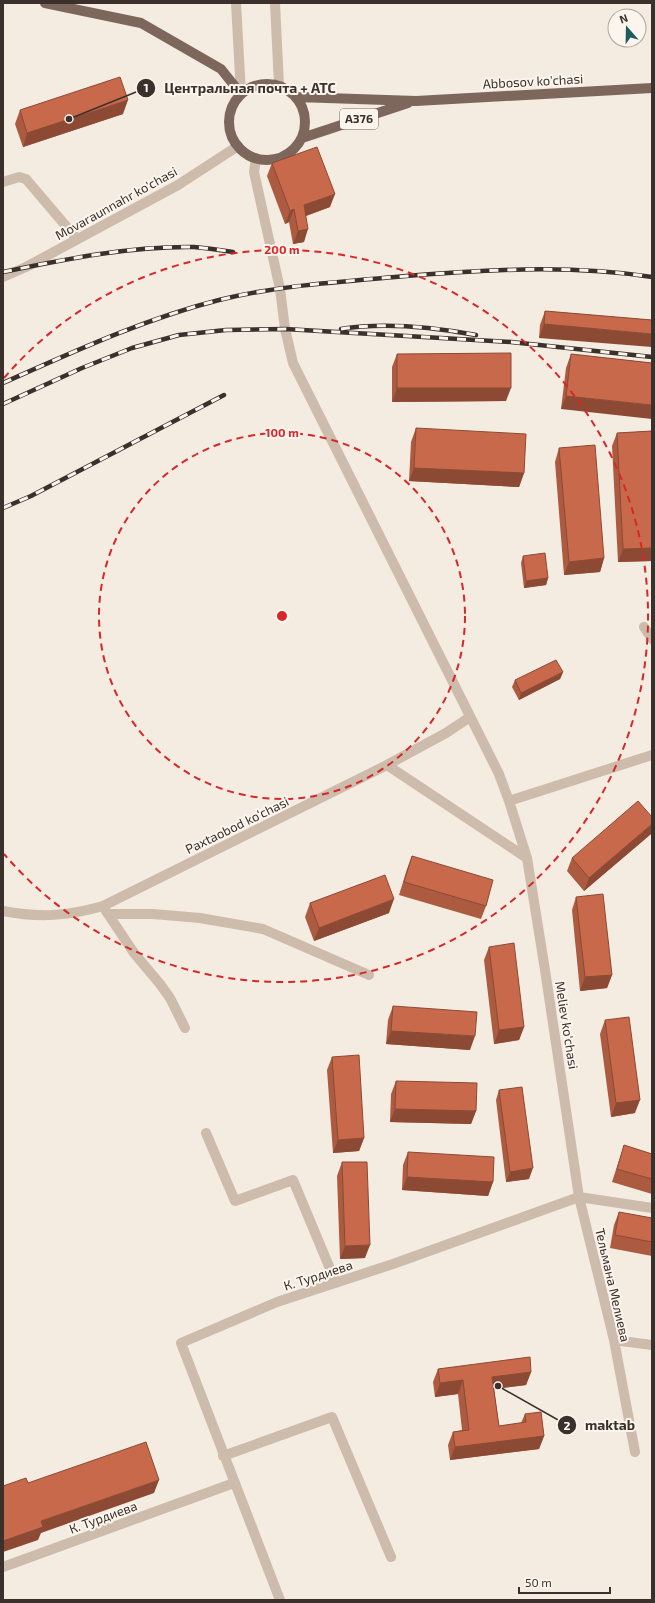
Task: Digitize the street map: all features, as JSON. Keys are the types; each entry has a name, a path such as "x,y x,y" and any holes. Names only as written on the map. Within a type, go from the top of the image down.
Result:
{"main road":[{"path":"45,3 141,23 221,69 241,94"},
{"path":"268,83 279,85 289,89 303,106 306,116 306,127 302,138 294,150 285,156 266,160 256,158 246,154 232,138 229,126 229,114 233,103 241,94 258,84 268,83"},
{"name":"Abbosov ko'chasi","path":"297,97 416,101 652,88"},
{"name":"Abbosov ko'chasi","path":"302,138 416,101"}],"street":[{"path":"236,3 241,94"},
{"path":"275,3 279,85"},
{"name":"Movaraunnahr ko'chasi","path":"3,277 26,267 77,238 178,185 238,146"},
{"name":"Meliev ko'chasi","path":"256,158 254,172 280,289 285,329 293,363 499,774 527,858 548,985 579,1197"},
{"path":"3,182 19,178 26,179 77,238"},
{"path":"644,627 652,639"},
{"name":"Paxtaobod ko‘chasi","path":"3,911 27,916 106,910 387,765 446,733 470,717"},
{"path":"509,801 652,755"},
{"path":"387,765 527,858"},
{"path":"106,910 200,918 263,929 369,974"},
{"path":"106,910 134,953 170,998 185,1028"},
{"path":"206,1133 235,1201 293,1180 336,1283"},
{"path":"579,1197 652,1208"},
{"name":"К. Турдиева","path":"280,1600 223,1456 181,1343 277,1302 336,1283 579,1197"},
{"name":"Тельмана Мелиева","path":"579,1197 614,1340 635,1452"},
{"path":"614,1340 652,1345"},
{"path":"223,1456 332,1416 391,1557"},
{"name":"К. Турдиева","path":"3,1567 234,1483"}],"building":[{"path":"120,77 128,100 27,133 20,110"},
{"path":"317,147 335,194 304,205 308,229 298,231 294,209 290,211 272,163"},
{"path":"545,311 652,320 652,334 544,324"},
{"path":"511,353 511,388 397,388 397,354"},
{"path":"571,354 652,363 652,405 566,396"},
{"path":"416,428 526,434 524,473 414,468"},
{"path":"652,431 652,548 623,549 617,433"},
{"path":"595,445 604,558 569,562 559,448"},
{"path":"545,553 548,578 526,581 523,556"},
{"path":"556,660 563,672 521,693 515,680"},
{"path":"638,801 652,817 652,824 589,878 572,858"},
{"path":"412,856 493,880 486,906 404,882"},
{"path":"385,875 394,899 319,928 310,903"},
{"path":"603,894 612,975 585,977 576,897"},
{"path":"514,943 524,1027 499,1030 489,947"},
{"path":"393,1006 477,1012 475,1036 391,1031"},
{"path":"629,1017 640,1100 616,1103 605,1020"},
{"path":"359,1055 364,1138 338,1140 332,1057"},
{"path":"396,1081 477,1083 476,1111 395,1109"},
{"path":"522,1087 533,1168 510,1172 499,1090"},
{"path":"624,1145 652,1154 652,1179 617,1169"},
{"path":"408,1152 494,1157 493,1182 407,1177"},
{"path":"342,1162 367,1162 370,1245 345,1246"},
{"path":"619,1212 652,1218 652,1242 615,1235"},
{"path":"530,1357 531,1372 492,1377 499,1426 526,1422 525,1414 541,1412 544,1436 455,1447 453,1432 469,1430 463,1380 440,1383 438,1369"},
{"path":"146,1442 159,1480 41,1521 43,1527 3,1541 3,1486 26,1478 28,1483"}],"railway":[{"path":"3,272 74,258 122,251 170,247 194,247 233,252"},
{"path":"3,383 136,326 219,300 262,291 306,285 491,270 556,269 620,273 652,277"},
{"path":"341,329 374,326 408,326 476,335"},
{"path":"3,404 82,368 132,348 179,335 226,330 285,329 511,342 652,357"},
{"path":"3,508 31,496 224,395"}],"place":[{"name":"Центральная почта + АТС","path":"69,119"},
{"name":"maktab","path":"498,1386"}]}
